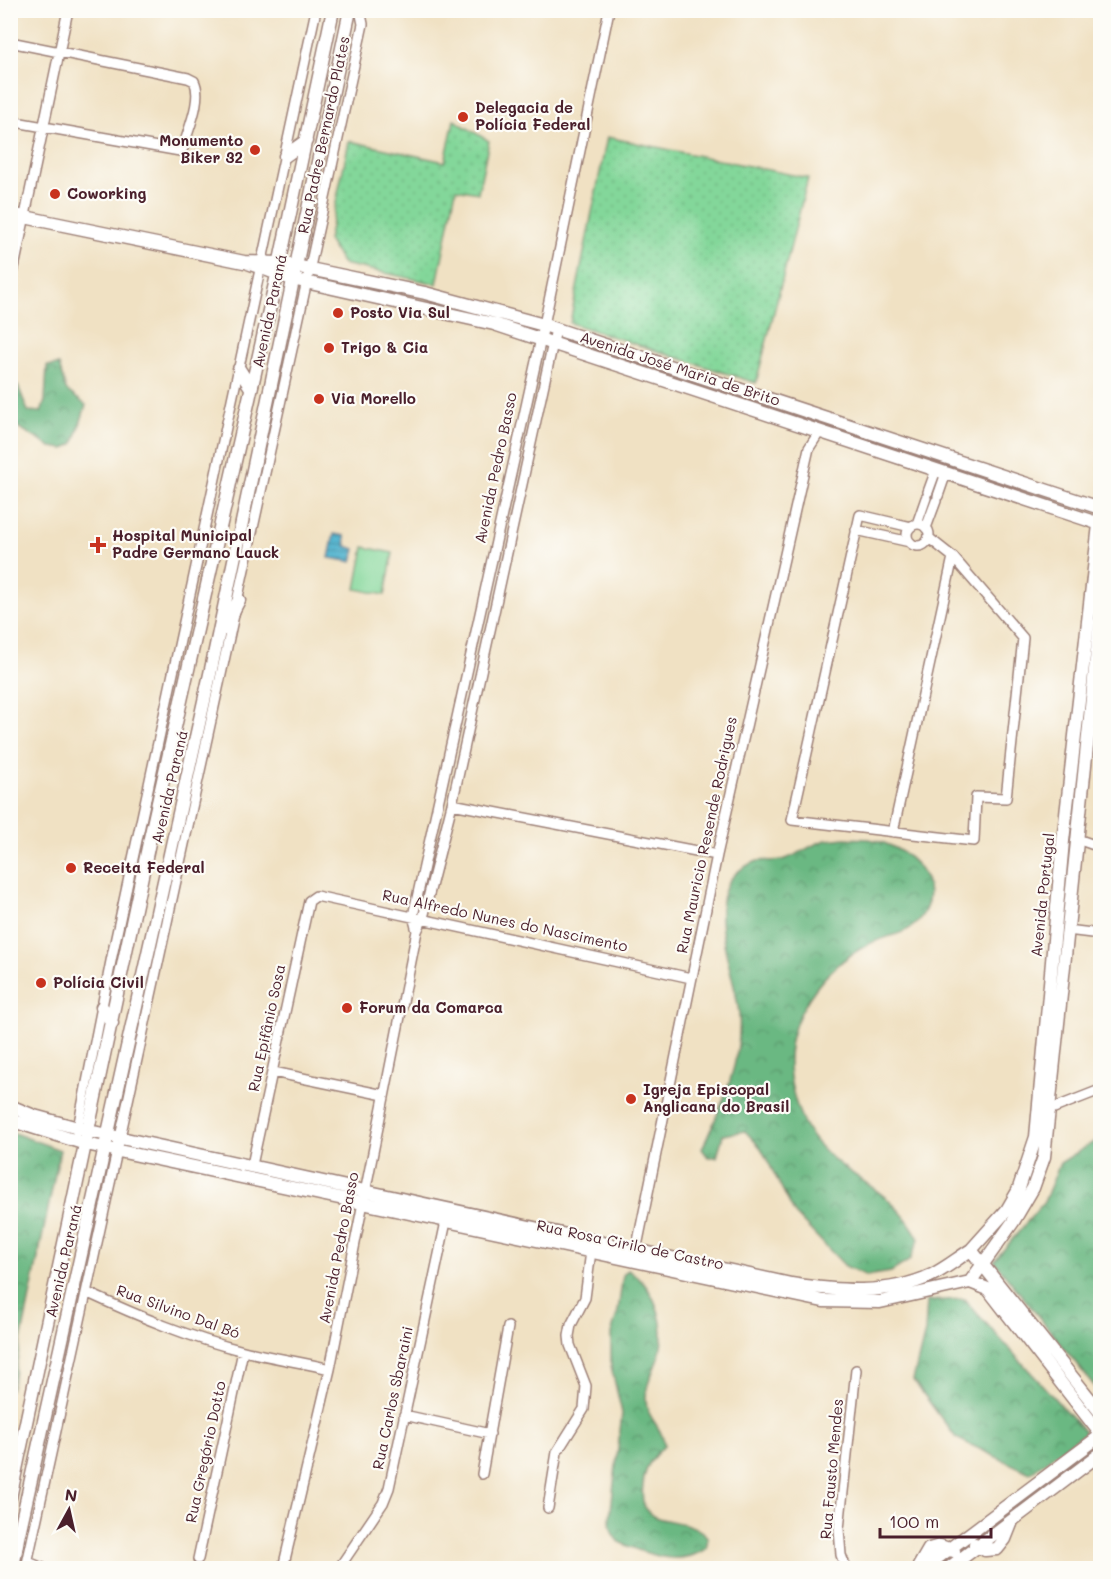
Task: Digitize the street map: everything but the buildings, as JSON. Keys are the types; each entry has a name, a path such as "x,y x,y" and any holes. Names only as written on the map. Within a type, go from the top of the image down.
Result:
{"main road":[{"name":"Avenida Paraná","path":"10,1498 80,1143 112,1023 333,10"},
{"name":"Avenida Paraná","path":"12,1568 14,1540 108,1135 205,700 293,272 350,10"},
{"path":"285,156 306,141"},
{"name":"Avenida José Maria de Brito","path":"10,214 293,272 419,308 494,324 941,471 1100,520"},
{"name":"Avenida José Maria de Brito","path":"309,276 425,293 544,325 1101,508"},
{"path":"419,308 426,300 425,293"},
{"path":"239,369 251,388"},
{"name":"Avenida Portugal","path":"879,1296 933,1274 971,1250 1007,1210 1018,1191 1036,1137 1054,931 1100,520"},
{"path":"216,646 239,600"},
{"name":"Avenida Portugal","path":"970,1282 1033,1188 1044,1157 1066,930 1101,622"},
{"path":"188,669 196,674 210,674"},
{"path":"183,694 205,700"},
{"path":"102,1007 112,1023"},
{"path":"10,1106 34,1116 83,1130 366,1190 448,1214 790,1290 841,1291 879,1296 970,1282 988,1289 1101,1434 924,1569"},
{"path":"10,1120 80,1143 363,1203 448,1214"},
{"name":"Rua Rosa Cirilo de Castro","path":"474,1220 591,1251 635,1255"},
{"path":"971,1250 1101,1412"},
{"path":"976,1531 974,1542 978,1547 992,1551 997,1549 1005,1539 1012,1522 1101,1454"},
{"path":"918,1569 929,1549 940,1546 951,1549 956,1555 952,1566"},
{"path":"952,1566 978,1547"}],"street":[{"path":"10,287 68,10"},
{"name":"Avenida Paraná","path":"83,1130 102,1007 316,10"},
{"name":"Rua Padre Bernardo Plates","path":"27,1565 122,1138 363,24 360,10"},
{"name":"Avenida Pedro Basso","path":"283,1569 330,1369 418,917 609,10"},
{"path":"10,42 188,78 194,81 197,96 183,148 176,152 10,121"},
{"name":"Avenida Pedro Basso","path":"418,917 452,804 556,329"},
{"name":"Rua Mauricio Resende Rodrigues","path":"635,1255 717,855 809,448 820,431"},
{"path":"856,530 919,546 925,544 921,529 927,497 941,471"},
{"path":"910,542 907,533 921,529 936,500 941,471"},
{"path":"927,497 936,500"},
{"path":"860,515 921,529 953,557 1023,638 1006,798 976,797 974,841 792,820 860,515"},
{"path":"893,832 953,557"},
{"path":"452,804 717,855"},
{"path":"1077,839 1101,847"},
{"name":"Rua Alfredo Nunes do Nascimento","path":"313,897 418,917 691,978"},
{"name":"Rua Epifânio Sosa","path":"252,1166 309,901 313,897"},
{"path":"1066,930 1101,934"},
{"path":"273,1072 384,1095"},
{"path":"1049,1110 1101,1090"},
{"name":"Rua Carlos Sbaraini","path":"339,1569 383,1503 389,1488 448,1214"},
{"path":"548,1508 557,1452 580,1420 584,1409 586,1386 570,1346 569,1336 571,1325 585,1298 591,1251"},
{"name":"Rua Silvino Dal Bó","path":"88,1293 137,1316 243,1351 330,1369"},
{"path":"482,1474 508,1327"},
{"name":"Rua Gregório Dotto","path":"198,1559 243,1351"},
{"name":"Rua Fausto Mendes","path":"846,1569 841,1555 839,1529 856,1370"},
{"path":"404,1415 490,1434"},
{"path":"27,1565 43,1569"}],"green space":[{"path":"454,120 489,141 478,193 456,189 437,284 343,264 328,240 349,141 445,162"},
{"path":"607,137 808,178 756,383 570,323"},
{"path":"59,365 66,390 86,405 74,443 64,449 51,447 11,423 11,388 18,386 28,411 41,412 45,401 47,366"},
{"path":"364,547 393,553 385,595 356,589"},
{"path":"846,838 869,839 897,849 919,868 926,880 929,893 926,907 913,926 875,941 852,954 821,982 799,1016 792,1036 789,1056 790,1076 793,1094 807,1129 830,1156 897,1208 919,1239 910,1260 891,1272 867,1276 845,1266 795,1214 761,1148 745,1131 723,1135 717,1157 708,1157 702,1149 729,1083 738,1049 739,1014 722,930 721,908 725,889 736,873 755,862 782,860 823,841"},
{"path":"10,1132 60,1150 11,1390"},
{"path":"1100,1138 1100,1393 994,1261 1044,1202 1060,1163"},
{"path":"628,1270 645,1285 651,1295 662,1329 660,1352 649,1382 646,1400 664,1446 647,1468 643,1485 643,1501 647,1511 654,1517 698,1529 708,1538 706,1549 681,1558 656,1556 624,1545 615,1538 611,1529 610,1518 622,1413 611,1366 611,1334 618,1311 623,1275"},
{"path":"964,1299 1085,1432 1030,1473 956,1438 913,1380 925,1332 927,1301"}],"water":[{"path":"334,534 345,536 346,546 355,549 352,562 329,558"}],"place":[{"name":"Delegacia de Polícia Federal","path":"463,117"},
{"name":"Monumento Biker 32","path":"255,150"},
{"name":"Coworking","path":"55,194"},
{"name":"Posto Via Sul","path":"338,313"},
{"name":"Trigo & Cia","path":"329,348"},
{"name":"Via Morello","path":"319,399"},
{"name":"Hospital Municipal Padre Germano Lauck","path":"98,545"},
{"name":"Receita Federal","path":"71,868"},
{"name":"Polícia Civil","path":"41,983"},
{"name":"Forum da Comarca","path":"347,1008"},
{"name":"Igreja Episcopal Anglicana do Brasil","path":"631,1099"}]}
